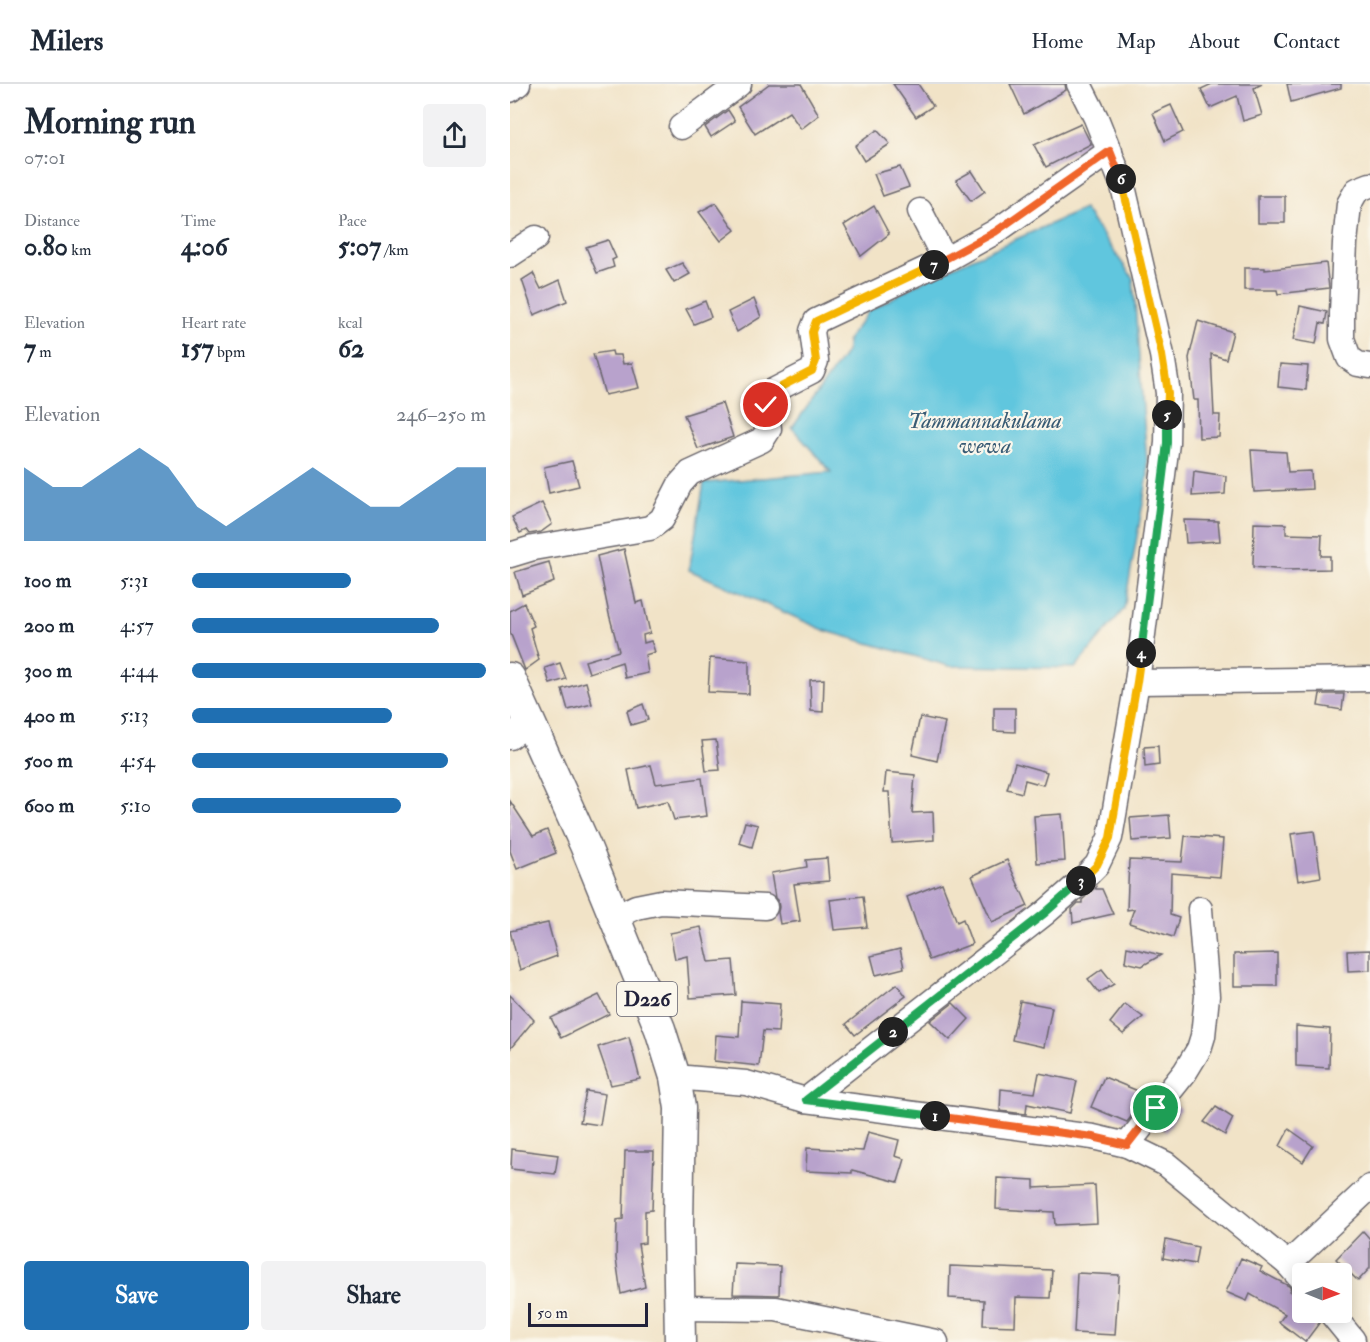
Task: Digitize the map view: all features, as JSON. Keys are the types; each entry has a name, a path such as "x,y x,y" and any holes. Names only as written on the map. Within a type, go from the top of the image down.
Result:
{"main road":[{"name":"D226","path":"510,678 520,729 585,845 660,1029 675,1077 680,1108 678,1224 680,1342"}],"street":[{"path":"510,90 518,84"},
{"path":"681,127 739,84"},
{"path":"806,1100 1045,913 1097,865 1110,838 1137,682 1167,443 1168,393 1162,355 1123,186 1096,118 1079,84"},
{"path":"510,555 533,548 650,528 662,519 680,484 690,473 762,440 770,429 766,405 771,392 812,371 816,361 812,332 816,321 945,260 995,232 1110,151"},
{"path":"1370,185 1357,190 1349,204 1342,313 1342,339 1348,358 1358,364 1370,366"},
{"path":"920,211 945,260"},
{"path":"510,255 536,238"},
{"path":"1137,682 1370,679"},
{"path":"615,917 636,907 662,903 765,907"},
{"path":"1127,1145 1185,1072 1199,1049 1203,1036 1206,996 1200,909"},
{"path":"675,1077 746,1083 806,1100 1093,1137 1127,1145 1166,1164 1292,1269"},
{"path":"1303,1263 1370,1188"},
{"path":"680,1308 776,1309 936,1342"},
{"path":"1341,1323 1359,1340"}],"water":[{"name":"Tammannakulama wewa","path":"1084,209 1133,278 1148,475 1124,609 1075,668 949,666 826,631 689,570 704,483 831,472 792,428 847,351 847,340 869,311 928,278"}],"building":[{"path":"769,84 801,84 819,115 801,129 789,112 755,134 738,107"},
{"path":"893,84 918,84 933,106 916,117"},
{"path":"1010,84 1065,84 1066,90 1024,114"},
{"path":"1212,84 1262,84 1254,88 1262,115 1243,121 1237,96 1210,108 1201,89"},
{"path":"1287,84 1341,84 1341,88 1291,102"},
{"path":"1171,105 1183,132 1165,141 1153,113"},
{"path":"728,110 735,121 711,137 705,127"},
{"path":"1081,124 1091,144 1046,167 1034,145"},
{"path":"877,130 890,144 864,161 855,146"},
{"path":"900,167 909,187 883,196 874,174"},
{"path":"972,171 985,191 971,201 956,180"},
{"path":"1258,196 1285,196 1285,223 1258,223"},
{"path":"716,203 735,230 721,241 699,212"},
{"path":"874,206 889,234 861,256 844,225"},
{"path":"608,240 616,258 612,260 614,267 597,273 586,247"},
{"path":"682,263 690,274 674,283 666,270"},
{"path":"1326,263 1329,288 1278,294 1277,290 1244,290 1244,268 1265,268 1265,270"},
{"path":"533,273 541,289 560,280 567,301 534,315 522,280"},
{"path":"754,299 761,317 737,332 728,312"},
{"path":"705,301 711,317 694,324 686,309"},
{"path":"1300,306 1327,312 1325,324 1320,323 1316,344 1293,340"},
{"path":"1198,321 1233,332 1226,359 1211,354 1214,415 1220,415 1219,437 1199,438 1198,400 1194,400 1189,358"},
{"path":"612,351 613,355 621,355 623,364 632,363 639,388 605,395 593,354"},
{"path":"1280,364 1308,366 1306,390 1278,387"},
{"path":"722,403 733,437 698,449 684,415"},
{"path":"1251,450 1286,452 1288,472 1311,471 1312,489 1254,492"},
{"path":"572,461 579,486 549,493 544,467"},
{"path":"1194,471 1226,476 1225,494 1192,496"},
{"path":"542,503 552,524 541,532 529,534 526,530 520,533 512,517"},
{"path":"1184,520 1218,521 1220,541 1186,543"},
{"path":"1254,523 1286,524 1286,534 1322,535 1321,556 1330,556 1330,569 1286,570 1253,567"},
{"path":"624,549 636,603 643,601 650,633 643,635 644,643 651,641 655,652 645,655 648,673 625,678 622,662 589,673 585,661 619,651 597,556"},
{"path":"549,562 554,582 522,595 515,572"},
{"path":"524,603 534,626 530,628 539,660 525,670 510,632 510,611"},
{"path":"710,658 749,661 749,694 708,692"},
{"path":"560,663 566,679 550,684 545,668"},
{"path":"824,679 823,712 811,711 810,680"},
{"path":"586,682 592,704 568,710 562,689"},
{"path":"1320,694 1344,694 1342,710 1318,706"},
{"path":"643,704 648,720 631,725 627,711"},
{"path":"994,708 1015,708 1015,732 994,731"},
{"path":"920,717 945,722 937,761 912,755"},
{"path":"716,740 720,770 706,771 702,741"},
{"path":"1158,746 1159,765 1145,767 1144,747"},
{"path":"1015,763 1047,772 1043,785 1025,780 1022,793 1007,789"},
{"path":"651,765 656,784 702,778 707,816 674,820 668,801 636,808 628,770"},
{"path":"886,772 915,775 912,813 933,812 934,840 892,843 889,792 884,792"},
{"path":"510,801 533,836 547,830 556,853 517,869 510,851"},
{"path":"1062,814 1065,861 1037,863 1034,816"},
{"path":"1169,815 1171,838 1132,841 1130,818"},
{"path":"745,822 758,825 752,847 739,843"},
{"path":"1314,831 1321,877 1298,881 1291,834"},
{"path":"1185,836 1223,839 1220,877 1171,873 1170,915 1179,918 1173,937 1129,923 1134,909 1127,910 1129,860 1182,862"},
{"path":"827,858 829,881 794,884 800,921 780,924 778,901 775,898 771,873 807,867 806,860"},
{"path":"1007,860 1028,906 992,922 972,876"},
{"path":"942,883 957,922 963,919 972,944 929,960 907,897"},
{"path":"1096,887 1096,889 1102,889 1113,914 1073,923 1072,909 1078,903 1082,903 1082,900"},
{"path":"863,896 867,927 834,930 830,900"},
{"path":"548,923 557,956 520,970 510,931"},
{"path":"701,927 709,962 733,960 736,995 690,998 687,956 675,959 670,933"},
{"path":"1127,947 1161,955 1142,966 1125,962"},
{"path":"900,949 904,968 876,975 871,956"},
{"path":"1370,950 1370,970 1348,971 1347,951"},
{"path":"1277,953 1277,986 1234,986 1234,954"},
{"path":"1102,969 1114,984 1099,993 1088,979"},
{"path":"897,984 906,996 855,1035 846,1024"},
{"path":"510,995 534,1020 510,1049"},
{"path":"599,995 609,1014 561,1038 551,1018"},
{"path":"741,1001 780,1004 778,1032 763,1031 759,1066 714,1061 716,1035 739,1037"},
{"path":"1020,1001 1052,1007 1044,1047 1012,1040"},
{"path":"953,1003 969,1019 950,1040 930,1021"},
{"path":"1125,1004 1143,1017 1123,1034 1110,1023"},
{"path":"1296,1026 1330,1029 1329,1068 1296,1066"},
{"path":"629,1037 640,1079 611,1085 598,1047"},
{"path":"1039,1073 1077,1081 1070,1113 1027,1104 1026,1114 1000,1111 1001,1089 1035,1093"},
{"path":"1104,1077 1138,1091 1131,1105 1138,1108 1127,1122 1091,1107"},
{"path":"586,1091 605,1094 600,1125 580,1122"},
{"path":"1176,1106 1181,1108 1166,1132 1160,1127"},
{"path":"1216,1107 1233,1118 1225,1135 1204,1122"},
{"path":"1289,1129 1313,1146 1303,1162 1280,1146"},
{"path":"868,1132 899,1140 895,1156 905,1159 898,1182 852,1170 852,1173 806,1171 807,1148 863,1151"},
{"path":"512,1149 558,1155 555,1174 511,1169"},
{"path":"625,1151 654,1151 652,1210 645,1211 645,1243 638,1244 645,1287 621,1294 616,1258 617,1220 623,1219"},
{"path":"997,1178 1034,1180 1034,1188 1095,1185 1097,1223 1055,1225 1054,1212 996,1209"},
{"path":"1363,1231 1370,1239 1370,1268 1358,1281 1352,1275 1352,1263 1340,1263 1336,1259"},
{"path":"1166,1240 1198,1247 1195,1264 1163,1258"},
{"path":"1241,1258 1262,1267 1260,1271 1289,1286 1291,1289 1289,1291 1292,1293 1292,1323 1319,1323 1305,1342 1279,1322 1285,1314 1250,1294 1247,1301 1226,1292"},
{"path":"735,1264 780,1266 779,1295 733,1294"},
{"path":"950,1266 1052,1270 1050,1298 1016,1297 1015,1326 983,1325 984,1300 949,1298"},
{"path":"1077,1273 1119,1275 1115,1335 1074,1333"}],"route":[{"path":"766,405 771,392 812,371 816,361 812,332 816,321 945,260 995,232 1110,151 1123,186 1162,355 1168,393 1167,443 1137,682 1110,838 1097,865 1045,913 806,1100 1093,1137 1127,1145 1156,1108"}]}
